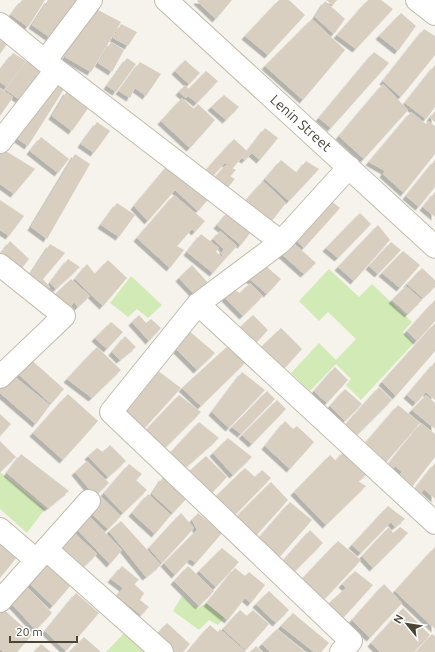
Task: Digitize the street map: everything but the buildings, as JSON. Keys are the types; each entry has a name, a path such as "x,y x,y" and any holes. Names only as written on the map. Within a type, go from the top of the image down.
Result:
{"street":[{"path":"0,142 91,0"},
{"name":"Lenin Street","path":"166,0 435,247"},
{"path":"417,0 435,14"},
{"path":"0,24 50,66 281,242"},
{"path":"341,652 351,641 111,412 198,304 281,242 349,167"},
{"path":"0,265 64,316 0,377"},
{"path":"198,304 435,523"},
{"path":"0,601 89,502"},
{"path":"0,529 41,555 162,652"}],"green space":[{"path":"329,269 359,297 372,284 412,322 403,332 414,343 361,400 346,385 351,379 336,364 310,391 291,373 319,343 336,360 356,339 328,312 319,321 299,301"},
{"path":"131,276 162,305 148,318 137,309 128,317 110,303"},
{"path":"0,472 45,509 27,533 0,509"},
{"path":"182,596 197,609 206,603 224,618 218,625 209,620 199,630 173,611"},
{"path":"129,628 153,652 106,652"}]}
